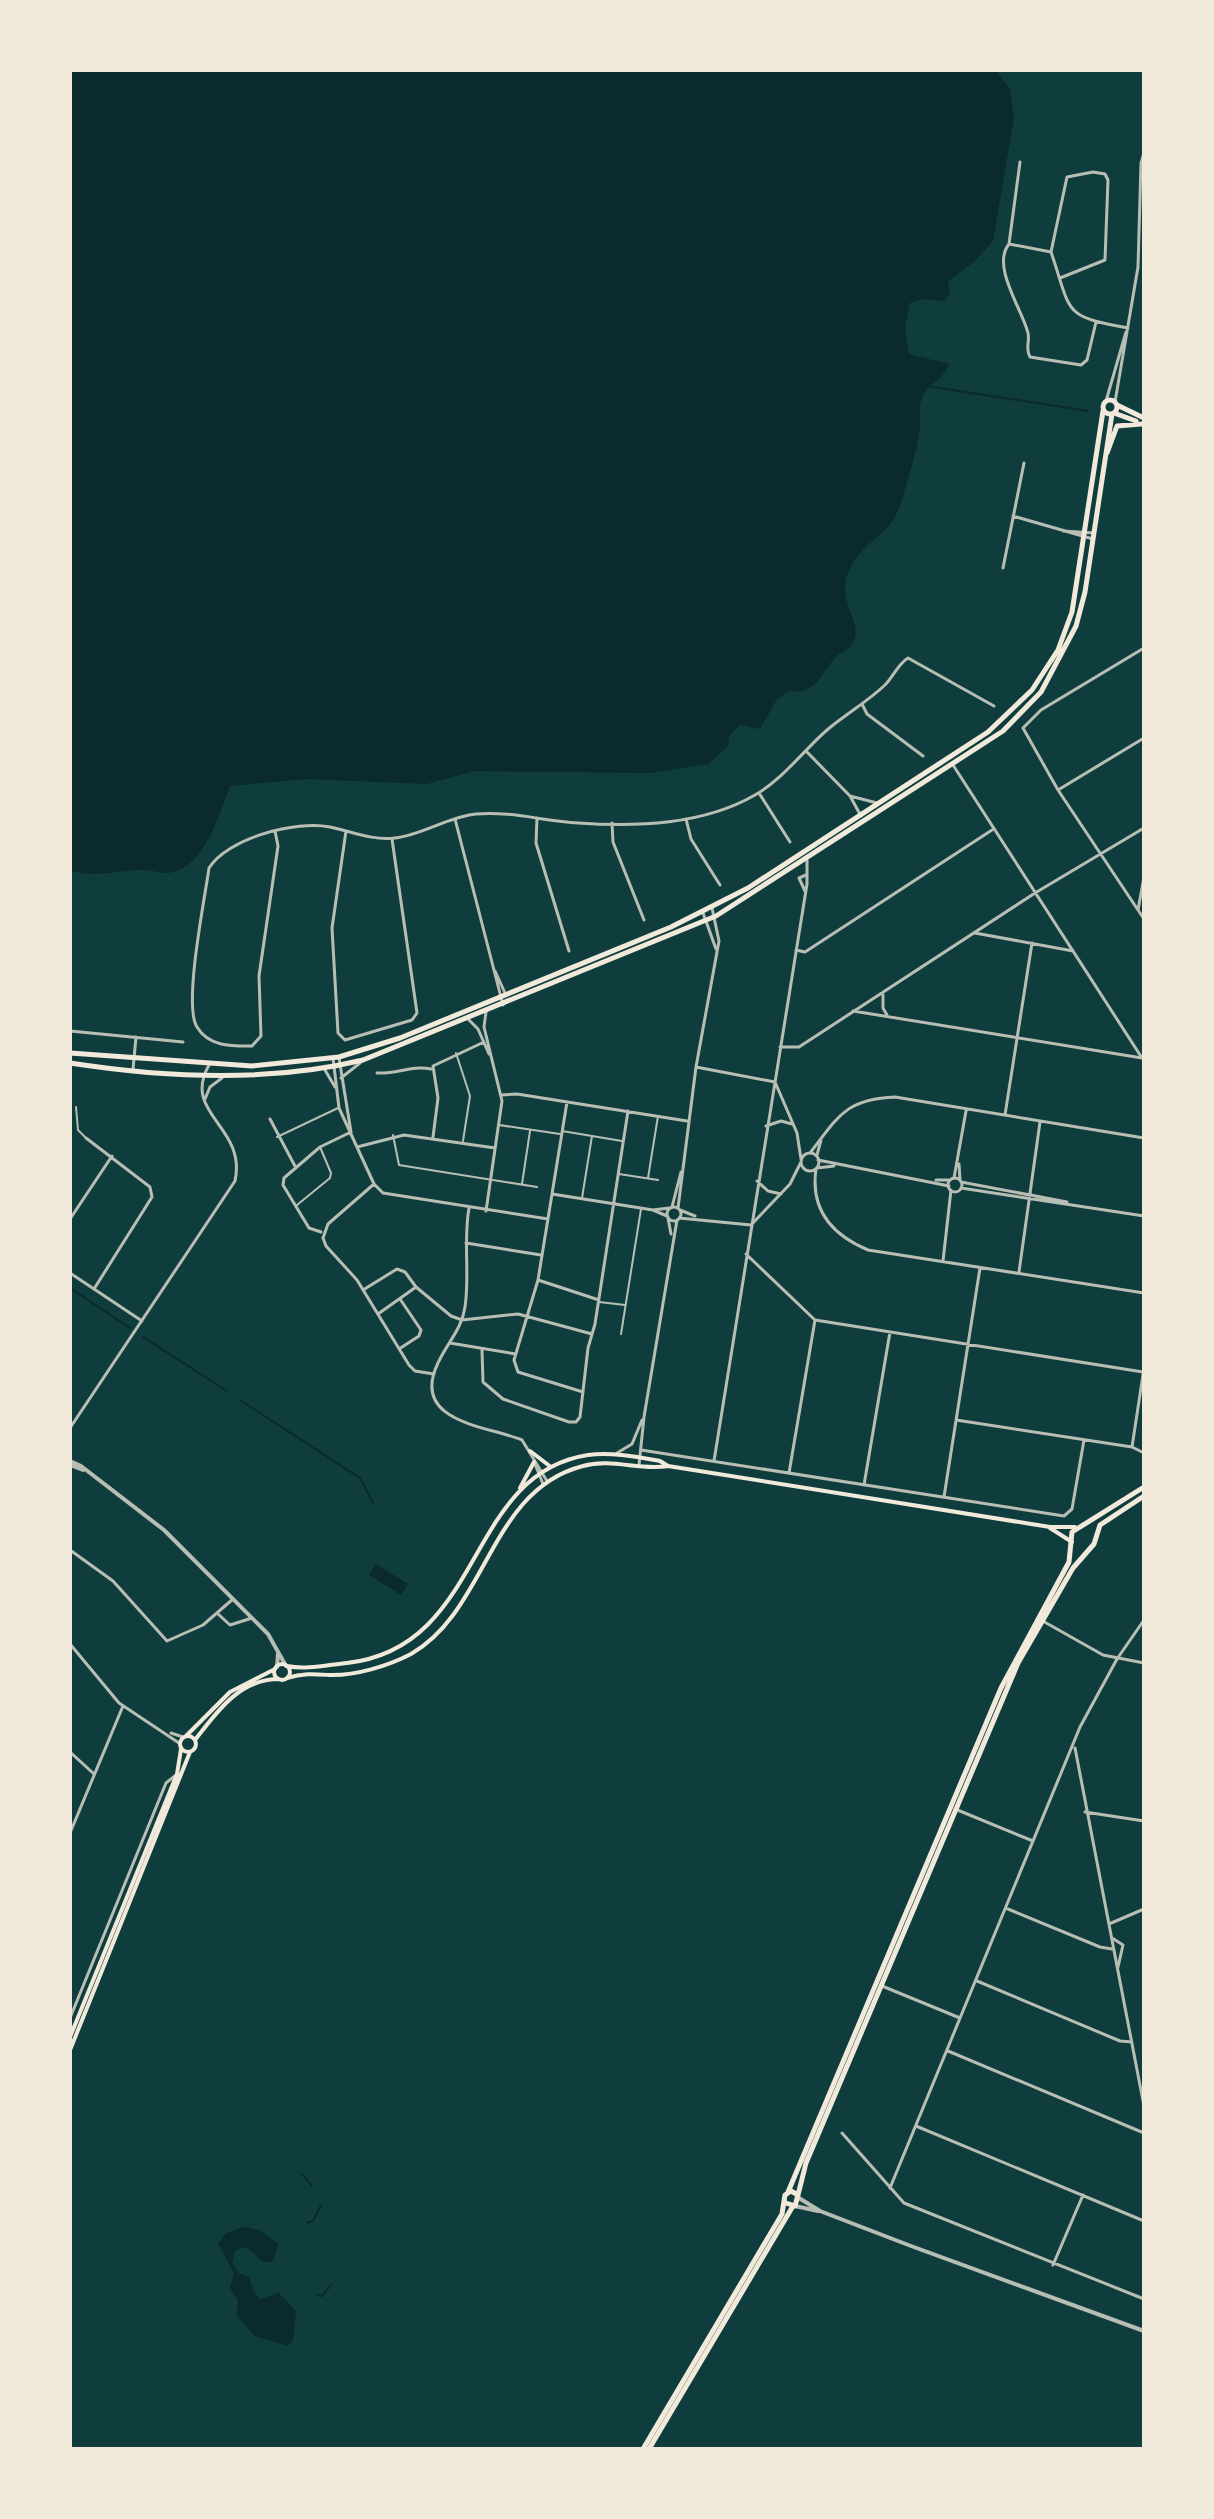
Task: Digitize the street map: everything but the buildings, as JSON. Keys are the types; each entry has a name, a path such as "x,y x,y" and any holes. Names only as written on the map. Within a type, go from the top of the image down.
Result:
{"main road":[{"path":"70,1053 209,1065 280,1065 336,1057 400,1038 712,908 988,732 1032,690 1054,658 1067,627 1075,595 1106,401 1116,403 1143,422"},
{"path":"70,1063 226,1076 324,1069 363,1060 707,921 807,860 953,765 1020,716 1041,692 1068,645 1082,609 1116,403"},
{"path":"1103,411 1143,422"},
{"path":"1106,457 1117,426 1143,422"},
{"path":"1075,595 1087,580"},
{"path":"519,1490 552,1467 587,1455 614,1454 660,1461 668,1466"},
{"path":"70,2050 177,1774 180,1746 185,1736 230,1692 276,1668 372,1660 415,1639 444,1607 519,1490 532,1457 552,1467"},
{"path":"70,2037 190,1752 195,1747 195,1740 210,1718 234,1696 261,1681 378,1667 414,1652 453,1613 513,1515 545,1483 585,1465 668,1466 1050,1527 1083,1525 1144,1487"},
{"path":"1040,1619 1105,1521 1144,1496"},
{"path":"1083,1525 1090,1526 1096,1534"},
{"path":"1050,1527 1079,1549 1089,1549"},
{"path":"646,2449 794,2206 806,2163 954,1808 1003,1696 1067,1568 1075,1527"},
{"path":"286,1666 287,1678"},
{"path":"276,1668 279,1679"},
{"path":"185,1736 195,1740"},
{"path":"180,1746 190,1752"},
{"path":"646,2449 786,2203 788,2192 880,1985"},
{"path":"788,2192 798,2196"},
{"path":"786,2203 794,2206"}],"street":[{"path":"1116,403 1142,246 1141,163 1144,153"},
{"path":"1020,162 1004,266 1029,336 1027,351 1030,357 1081,365 1087,360 1096,322"},
{"path":"1060,278 1105,260 1108,180 1105,174 1093,172 1067,177 1051,252 1060,278 1073,312 1081,319 1128,328"},
{"path":"1009,244 1051,252"},
{"path":"1106,401 1118,351 1128,328"},
{"path":"1003,568 1024,463"},
{"path":"1013,516 1063,531 1094,536"},
{"path":"1144,648 1041,710 1023,728 1058,790 1144,919"},
{"path":"275,831 278,846 259,976 261,1036 252,1046 225,1046 209,1039 197,1027 192,1012 209,868 218,854 275,831 310,824 392,839 455,819 507,813 612,823 686,819 759,793 828,729 884,686 904,660 915,659 994,706"},
{"path":"862,704 867,714 923,756"},
{"path":"1058,790 1144,738"},
{"path":"806,751 850,796 866,822"},
{"path":"953,765 1143,1058"},
{"path":"759,793 790,842"},
{"path":"850,796 878,803"},
{"path":"537,818 536,843 569,951"},
{"path":"455,819 506,1004"},
{"path":"686,819 691,839 720,885"},
{"path":"612,823 613,842 644,920"},
{"path":"780,1047 799,1047 1035,893 1144,828"},
{"path":"796,950 805,952 993,829"},
{"path":"346,831 332,928 338,1033 345,1040 412,1020 417,1013 392,839"},
{"path":"714,1461 808,875 807,860"},
{"path":"805,891 799,878 801,874 808,875"},
{"path":"1138,910 1144,877"},
{"path":"639,1465 672,1237 678,1219 681,1172 696,1067 720,934 712,908"},
{"path":"703,913 716,949"},
{"path":"975,933 1073,951"},
{"path":"1005,1115 1032,943"},
{"path":"883,992 883,1008 889,1017"},
{"path":"853,1011 1143,1058"},
{"path":"486,1012 484,1027 501,1095 486,1211"},
{"path":"468,1019 478,1029 491,1058"},
{"path":"70,1031 137,1035 183,1042"},
{"path":"133,1069 137,1035"},
{"path":"433,1137 438,1098 432,1069 438,1061 484,1042"},
{"path":"336,1057 339,1108 374,1184 392,1195 548,1219"},
{"path":"341,1078 363,1060"},
{"path":"70,1428 235,1181 239,1164 235,1147 211,1118 205,1099 203,1075 209,1065"},
{"path":"337,1066 351,1132"},
{"path":"377,1073 398,1074 412,1066 432,1069"},
{"path":"696,1067 775,1082"},
{"path":"324,1069 336,1091"},
{"path":"205,1099 215,1081 226,1076"},
{"path":"775,1082 794,1125 801,1160 813,1183 823,1217 847,1241 868,1250 1144,1293"},
{"path":"501,1095 688,1121"},
{"path":"751,1225 782,1194 801,1160 844,1111 874,1098 895,1097 1144,1138"},
{"path":"567,1102 538,1280 514,1367 518,1372 583,1392"},
{"path":"943,1261 951,1207 950,1188 959,1160 966,1109"},
{"path":"482,1350 483,1382 503,1399 576,1422 580,1417 628,1111"},
{"path":"270,1119 296,1168"},
{"path":"766,1126 781,1121 794,1125"},
{"path":"1019,1274 1040,1122"},
{"path":"323,1233 309,1228 283,1185 284,1178 320,1147 351,1132"},
{"path":"357,1147 393,1135 433,1137 495,1148"},
{"path":"86,1138 150,1187 152,1197 94,1289"},
{"path":"797,1140 808,1154 837,1165 932,1181 959,1190 1030,1197 1143,1215"},
{"path":"813,1183 821,1140"},
{"path":"70,1219 112,1156"},
{"path":"951,1207 961,1181 959,1160"},
{"path":"793,1176 837,1165"},
{"path":"672,1237 668,1217 681,1172"},
{"path":"932,1181 952,1179 1030,1197"},
{"path":"757,1181 768,1191 782,1194"},
{"path":"323,1233 374,1184"},
{"path":"552,1194 653,1210 678,1219 696,1217 751,1225"},
{"path":"653,1210 670,1207 696,1217"},
{"path":"469,1208 462,1320 434,1374 438,1402 448,1416 460,1423 522,1440 545,1483"},
{"path":"323,1233 326,1246 363,1290 415,1371 434,1374"},
{"path":"466,1243 542,1255"},
{"path":"746,1254 815,1320 1144,1370 1132,1447"},
{"path":"944,1497 980,1268"},
{"path":"363,1290 397,1269 405,1272 416,1287 451,1316 462,1320 526,1316 557,1327 592,1334"},
{"path":"70,1273 142,1321"},
{"path":"538,1280 598,1301"},
{"path":"378,1314 416,1287"},
{"path":"399,1349 419,1336 421,1330 400,1299"},
{"path":"789,1473 815,1320"},
{"path":"864,1485 890,1332"},
{"path":"450,1343 516,1354"},
{"path":"614,1454 632,1444 644,1417"},
{"path":"956,1420 1132,1447 1144,1453"},
{"path":"641,1450 1064,1516 1072,1509 1084,1440"},
{"path":"70,1463 85,1470 164,1530 252,1618 286,1666"},
{"path":"70,1550 113,1581 167,1641 184,1636 218,1614 233,1599"},
{"path":"218,1614 230,1625 252,1618"},
{"path":"1040,1619 1117,1659 1144,1663"},
{"path":"890,2188 1008,1909 1080,1727 1117,1659 1144,1620"},
{"path":"70,1644 123,1706 167,1732 180,1746"},
{"path":"276,1668 279,1652"},
{"path":"70,1833 123,1706"},
{"path":"167,1732 185,1736"},
{"path":"1074,1744 1144,2106"},
{"path":"70,1752 94,1774"},
{"path":"70,2018 167,1779 177,1774"},
{"path":"954,1808 1034,1841"},
{"path":"1085,1812 1144,1821"},
{"path":"115,1904 124,1908"},
{"path":"1008,1909 1100,1947 1113,1949"},
{"path":"1109,1924 1144,1909"},
{"path":"1112,1938 1123,1945 1117,1968"},
{"path":"977,1981 1120,2041 1132,2042"},
{"path":"880,1985 961,2018"},
{"path":"948,2051 1144,2133"},
{"path":"916,2126 1144,2221"},
{"path":"842,2133 910,2206 1144,2299"},
{"path":"1053,2265 1083,2195"},
{"path":"798,2196 820,2211"},
{"path":"794,2206 820,2211 1144,2331"}],"lane":[{"path":"456,1053 470,1096 463,1142"},
{"path":"76,1107 78,1130 86,1138"},
{"path":"277,1137 339,1108"},
{"path":"648,1178 658,1116"},
{"path":"499,1125 623,1141"},
{"path":"522,1184 530,1130"},
{"path":"393,1135 399,1165 537,1187"},
{"path":"582,1199 592,1136"},
{"path":"296,1206 330,1178 331,1173 320,1147"},
{"path":"618,1174 658,1180"},
{"path":"621,1334 641,1208"},
{"path":"598,1301 626,1305"}],"water":[{"path":"70,70 995,70 1010,89 1014,118 993,241 974,262 948,281 950,293 944,301 924,299 910,303 905,327 909,354 949,364 943,375 923,395 917,446 894,519 857,557 847,575 845,595 855,629 851,646 838,655 813,686 807,690 789,691 777,699 760,729 739,725 729,737 728,746 708,764 650,773 474,771 427,784 307,779 230,786 201,852 181,870 97,874 70,871"},
{"path":"376,1564 408,1584 401,1595 369,1575"},
{"path":"244,2227 259,2230 278,2244 274,2260 269,2262 244,2247 236,2250 232,2262 239,2273 249,2277 260,2299 279,2293 296,2311 293,2340 288,2346 254,2336 237,2315 238,2300 230,2288 234,2273 218,2244 226,2233"}],"waterway":[{"path":"927,386 1088,411"},
{"path":"70,1288 130,1328"},
{"path":"143,1337 227,1391"},
{"path":"240,1400 360,1478 373,1503"},
{"path":"302,2174 312,2186"},
{"path":"307,2223 313,2221 321,2205"},
{"path":"317,2295 322,2296 331,2285"}]}
